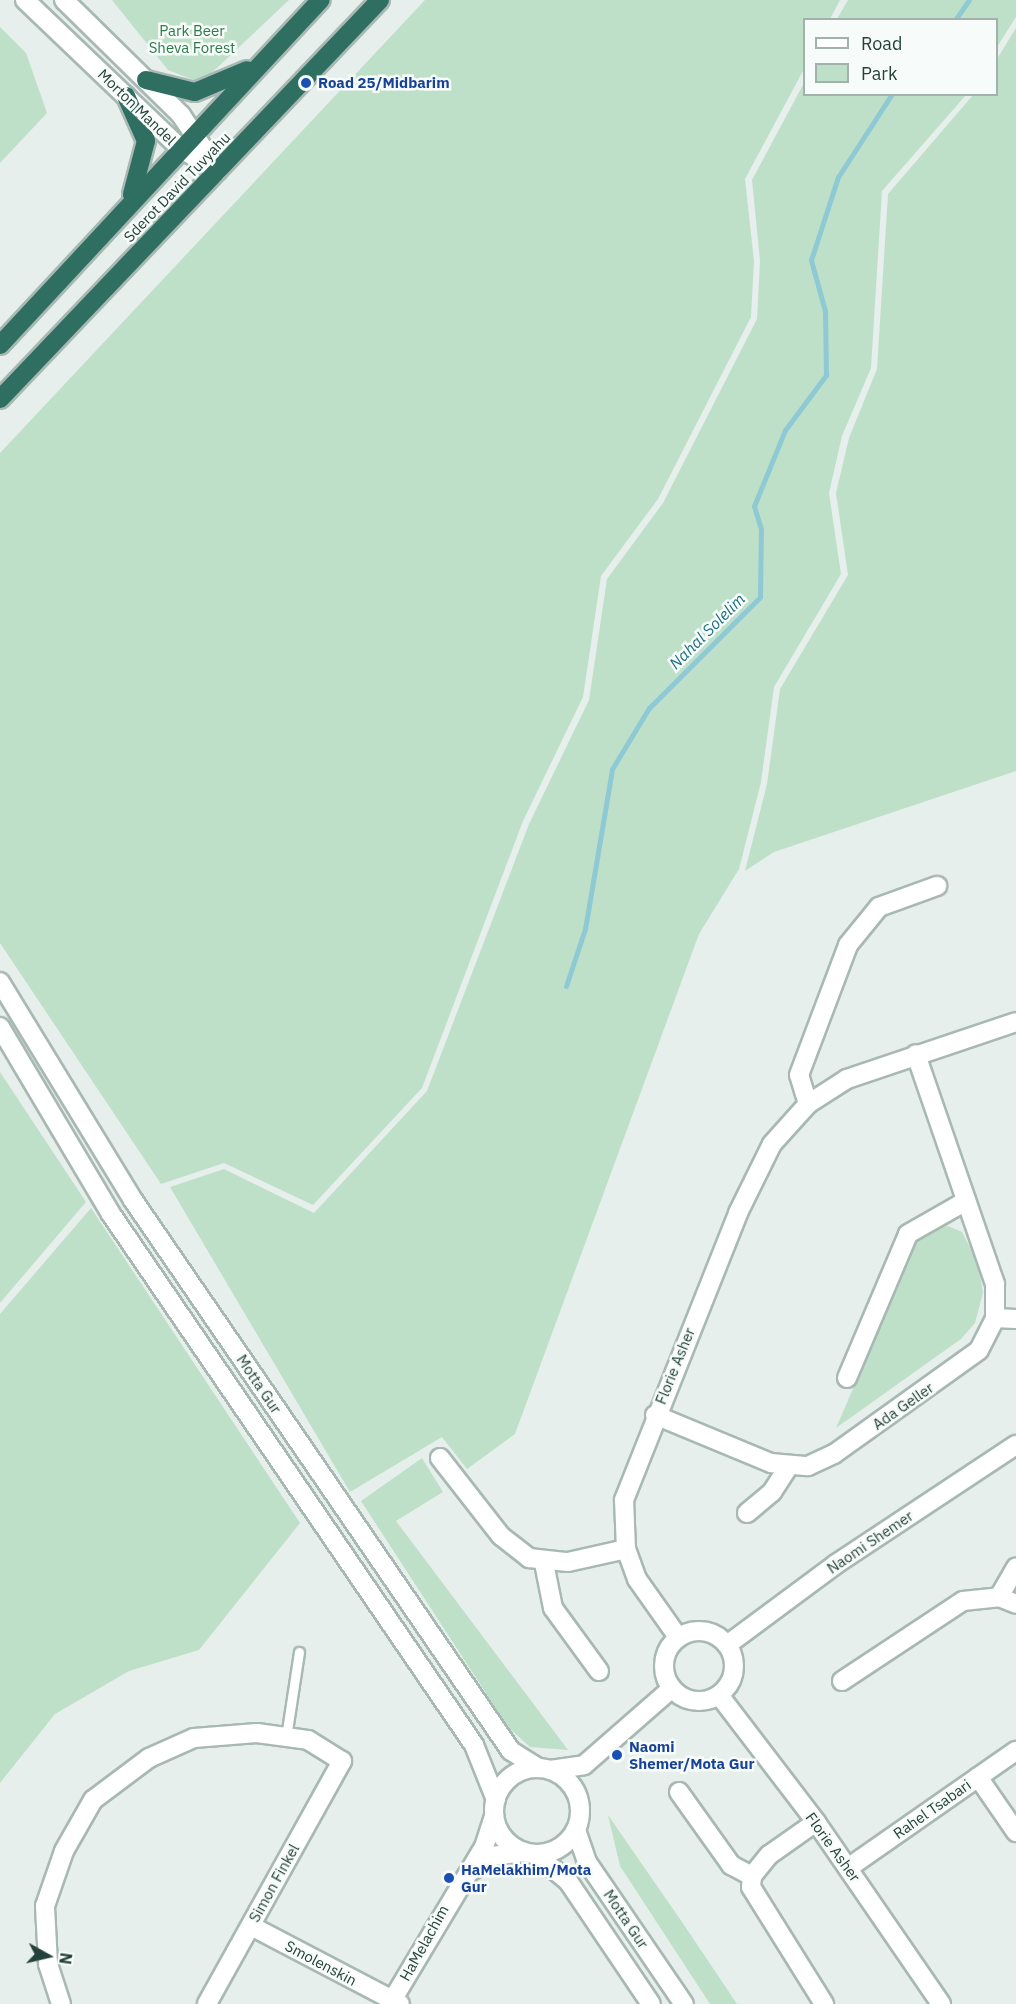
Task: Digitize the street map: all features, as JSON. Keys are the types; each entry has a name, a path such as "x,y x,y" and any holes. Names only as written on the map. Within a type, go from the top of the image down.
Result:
{"highway":[{"name":"Sderot David Tuvyahu","path":"0,345 195,131 321,0"},
{"name":"Sderot David Tuvyahu","path":"0,399 380,0"},
{"path":"146,80 195,92 262,62"},
{"path":"126,96 146,141 129,204"}],"street":[{"name":"Morton Mandel","path":"25,0 180,148 218,171"},
{"name":"Morton Mandel","path":"64,0 195,131 218,171"},
{"path":"808,1104 799,1075 804,1054 859,925 879,908 937,886"},
{"name":"Motta Gur","path":"0,982 200,1298 511,1751 544,1769"},
{"name":"Florie Asher","path":"678,1637 642,1588 626,1548 624,1500 655,1415 754,1176 782,1129 808,1104 847,1079 1016,1022"},
{"name":"Motta Gur","path":"0,1027 111,1214 474,1745 495,1807"},
{"name":"Ada Geller","path":"655,1415 789,1466 808,1466 834,1454 964,1364 988,1336 994,1318 995,1284 916,1054"},
{"path":"847,1378 908,1234 966,1201"},
{"path":"994,1318 1016,1318"},
{"name":"Naomi Shemer","path":"727,1646 837,1564 1016,1445"},
{"path":"441,1458 513,1549 544,1563 587,1560 626,1548"},
{"path":"747,1513 772,1492 789,1466"},
{"path":"544,1563 553,1608 599,1671"},
{"path":"842,1681 963,1601 1008,1600 1016,1567"},
{"path":"704,1631 727,1646 734,1668 719,1695 694,1701 671,1689 664,1661 678,1637 704,1631"},
{"path":"601,1751 589,1766 579,1803 576,1830 559,1849 529,1853 501,1835 495,1807 511,1777 544,1769 584,1765 671,1689"},
{"name":"Florie Asher","path":"719,1695 816,1822 941,2004"},
{"path":"61,2004 48,1964 45,1906 64,1851 93,1800 149,1758 194,1738 257,1733 286,1737"},
{"name":"Simon Finkel","path":"207,2004 342,1761 308,1740 286,1737"},
{"name":"Rahel Tsabari","path":"848,1868 1016,1750"},
{"path":"544,1769 567,1780 579,1803"},
{"path":"978,1777 1016,1832"},
{"path":"679,1792 731,1865 752,1875"},
{"name":"HaMelachim","path":"394,2003 459,1883 484,1847 495,1807"},
{"path":"816,1822 769,1855 752,1875 756,1900 824,2004"},
{"name":"Motta Gur","path":"576,1830 587,1862 684,2004"},
{"name":"Motta Gur","path":"529,1853 568,1881 651,2004"},
{"name":"HaMelachim","path":"459,1883 492,1856 529,1853"},
{"name":"Smolenskin","path":"250,1926 394,2003"}],"lane":[{"path":"286,1737 299,1652"}],"green space":[{"name":"Park Beer Sheva Forest","path":"112,0 289,0 201,83 168,70"},
{"path":"425,0 840,0 831,18 803,18 803,71 745,179 754,261 751,317 658,499 601,576 583,697 523,821 422,1088 313,1205 224,1163 161,1184 0,943 0,453"},
{"path":"848,0 1016,0 1016,17 998,45 998,18 838,18"},
{"path":"0,27 26,53 47,113 0,163"},
{"path":"1016,28 1016,771 774,852 745,871 767,784 780,689 848,575 836,493 849,438 877,369 888,194 972,96 998,96 998,57"},
{"path":"803,85 803,96 965,96 882,191 871,368 842,436 829,493 841,574 774,687 761,782 739,869 699,934 515,1434 467,1469 442,1437 350,1492 170,1187 224,1169 314,1213 427,1091 529,824 589,700 607,579 663,503 757,319 760,261 752,180"},
{"path":"0,1072 86,1202 0,1303"},
{"path":"91,1208 300,1523 199,1650 129,1671 55,1714 0,1783 0,1314"},
{"path":"948,1226 962,1232 978,1263 983,1293 975,1323 961,1339 836,1428 915,1245 926,1232"},
{"path":"422,1458 443,1492 396,1521 568,1750 530,1747 508,1727 361,1501"},
{"path":"608,1815 737,2004 710,2004 620,1866"}],"waterway":[{"name":"Nahal Solelim","path":"956,18 969,0"},
{"name":"Nahal Solelim","path":"566,986 585,929 612,769 649,708 760,597 761,529 754,506 785,430 826,375 825,311 811,260 838,177 891,96"}],"place":[{"name":"Road 25/Midbarim","path":"306,83"},
{"name":"Naomi Shemer/Mota Gur","path":"617,1755"},
{"name":"HaMelakhim/Mota Gur","path":"449,1878"}]}
